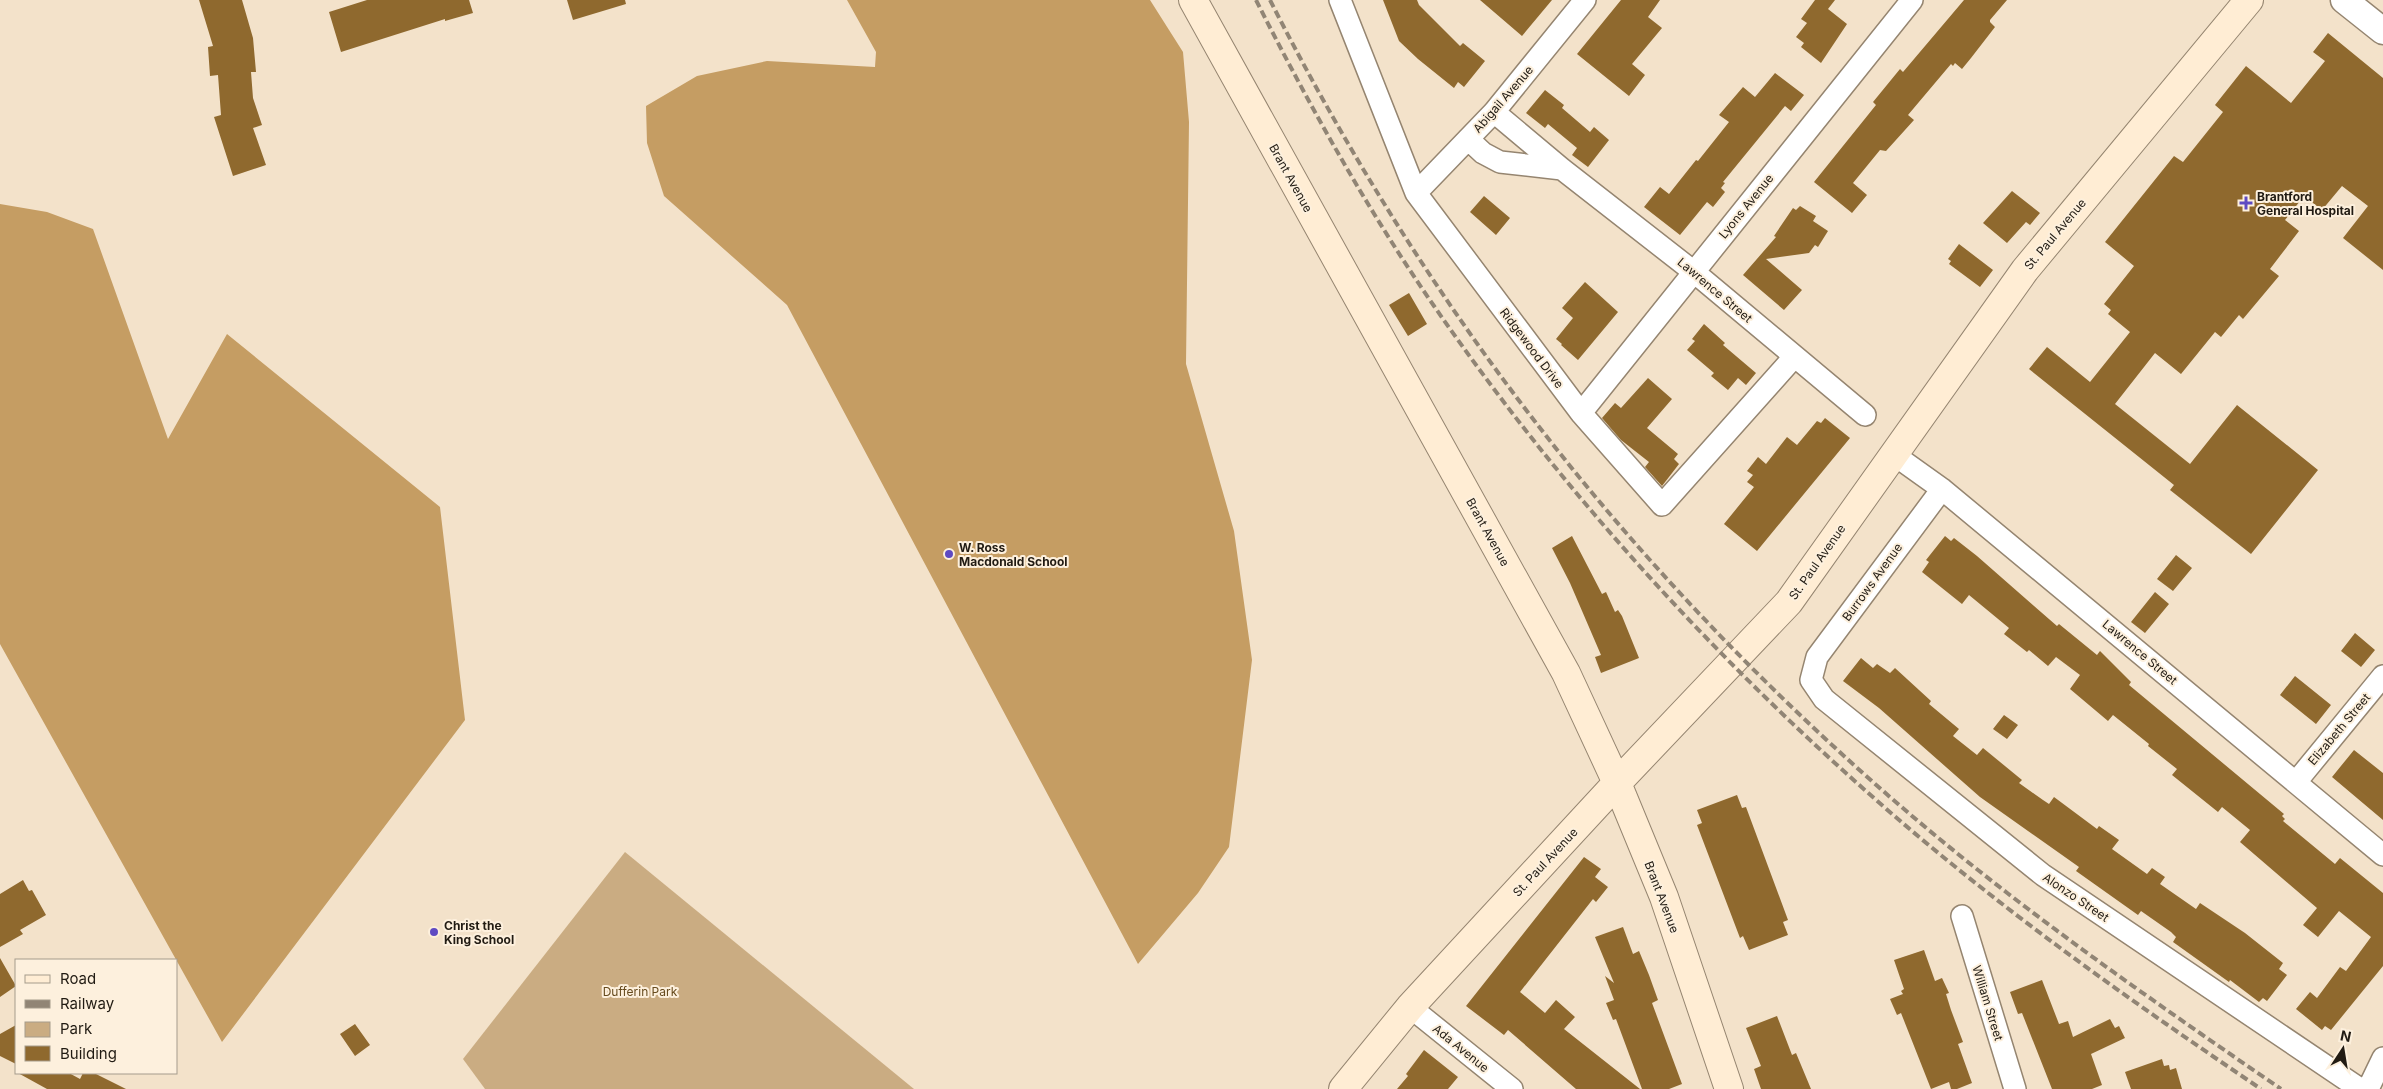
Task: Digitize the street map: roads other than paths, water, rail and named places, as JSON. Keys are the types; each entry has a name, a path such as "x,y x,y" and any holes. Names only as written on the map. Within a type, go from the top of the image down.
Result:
{"main road":[{"name":"Brant Avenue","path":"1193,0 1566,674 1617,783 1664,897 1729,1089"},
{"name":"St. Paul Avenue","path":"1342,1089 1410,1007 1617,783 1789,602 2025,270 2249,0"}],"street":[{"name":"Ridgewood Drive","path":"1340,0 1416,193 1581,412 1662,505 1794,357"},
{"name":"Abigail Avenue","path":"1416,193 1494,112 1585,0"},
{"name":"Lyons Avenue","path":"1581,412 1912,0"},
{"path":"2344,0 2383,31"},
{"name":"Lawrence Street","path":"1494,112 1562,169 1694,272 1865,415"},
{"path":"1468,139 1483,153 1500,162 1562,169"},
{"name":"Lawrence Street","path":"1893,454 1942,489 2383,855"},
{"name":"Burrows Avenue","path":"1811,680 1818,657 1942,489"},
{"name":"Elizabeth Street","path":"2296,782 2383,676"},
{"name":"Alonzo Street","path":"1811,680 1824,699 2043,875 2360,1089"},
{"name":"William Street","path":"1962,916 2015,1089"},
{"name":"Ada Avenue","path":"1410,1007 1512,1089"},
{"path":"2368,1089 2383,1058"}],"railway":[{"path":"1256,0 1362,194 1434,306 1482,373 1585,503 1696,627 1814,743 1875,799 1968,877 2112,986 2261,1089"},
{"path":"1270,0 1330,112 1395,221 1464,325 1537,425 1616,521 1699,614 1788,703 1929,831 2077,946 2281,1089"}],"place":[{"name":"Brantford General Hospital","path":"2246,203"},
{"name":"W. Ross Macdonald School","path":"949,554"},
{"name":"Christ the King School","path":"434,932"}],"park label":[{"name":"Dufferin Park","path":"640,991"}]}
